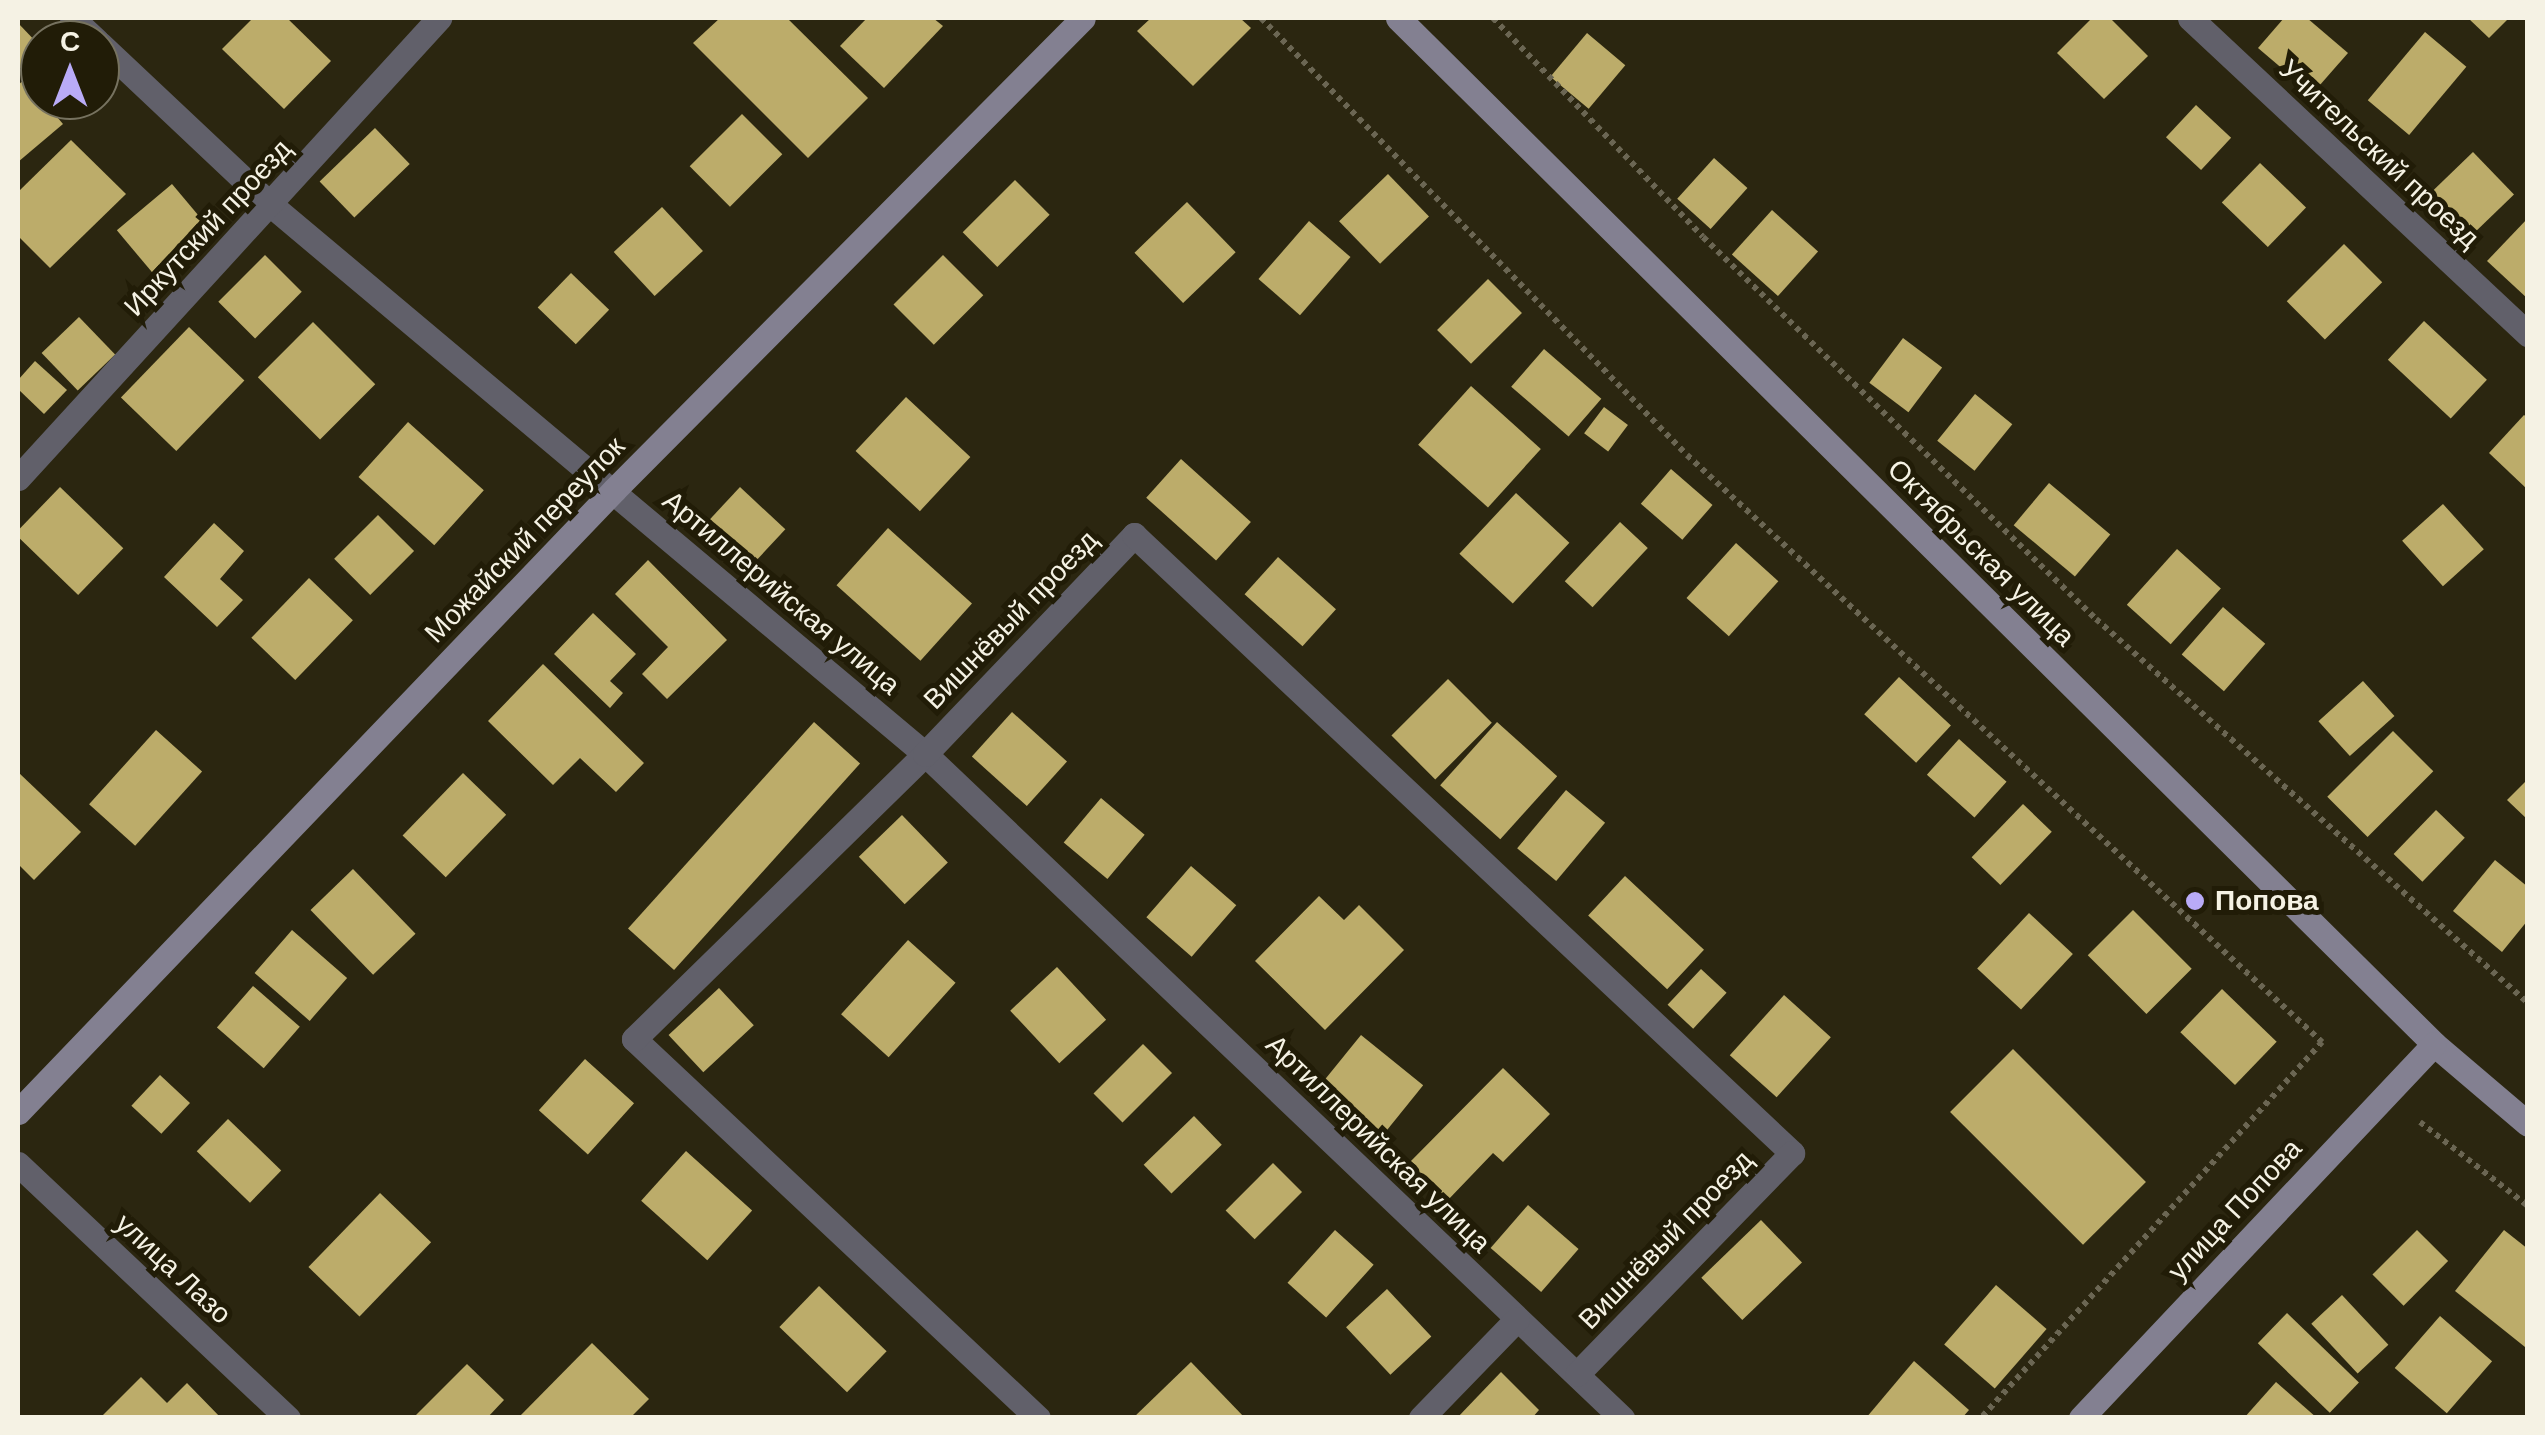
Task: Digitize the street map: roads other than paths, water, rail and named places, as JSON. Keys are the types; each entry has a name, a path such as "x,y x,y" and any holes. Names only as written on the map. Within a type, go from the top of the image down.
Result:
{"street":[{"name":"Иркутский проезд","path":"18,478 440,18"},
{"name":"Можайский переулок","path":"18,1112 614,490 1083,18"},
{"name":"Октябрьская улица","path":"1398,18 2434,1044 2527,1123"},
{"name":"Учительский проезд","path":"2190,18 2528,334"},
{"name":"Артиллерийская улица","path":"120,63 272,205 925,754 1622,1418"},
{"name":"Вишнёвый проезд","path":"1038,1418 634,1039 925,754 1134,535 1792,1154 1578,1374"},
{"name":"улица Попова","path":"2080,1418 2434,1044"},
{"name":"улица Лазо","path":"18,1164 288,1418"},
{"path":"1422,1418 1518,1319"}],"place":[{"name":"Попова","path":"2195,901"}]}
